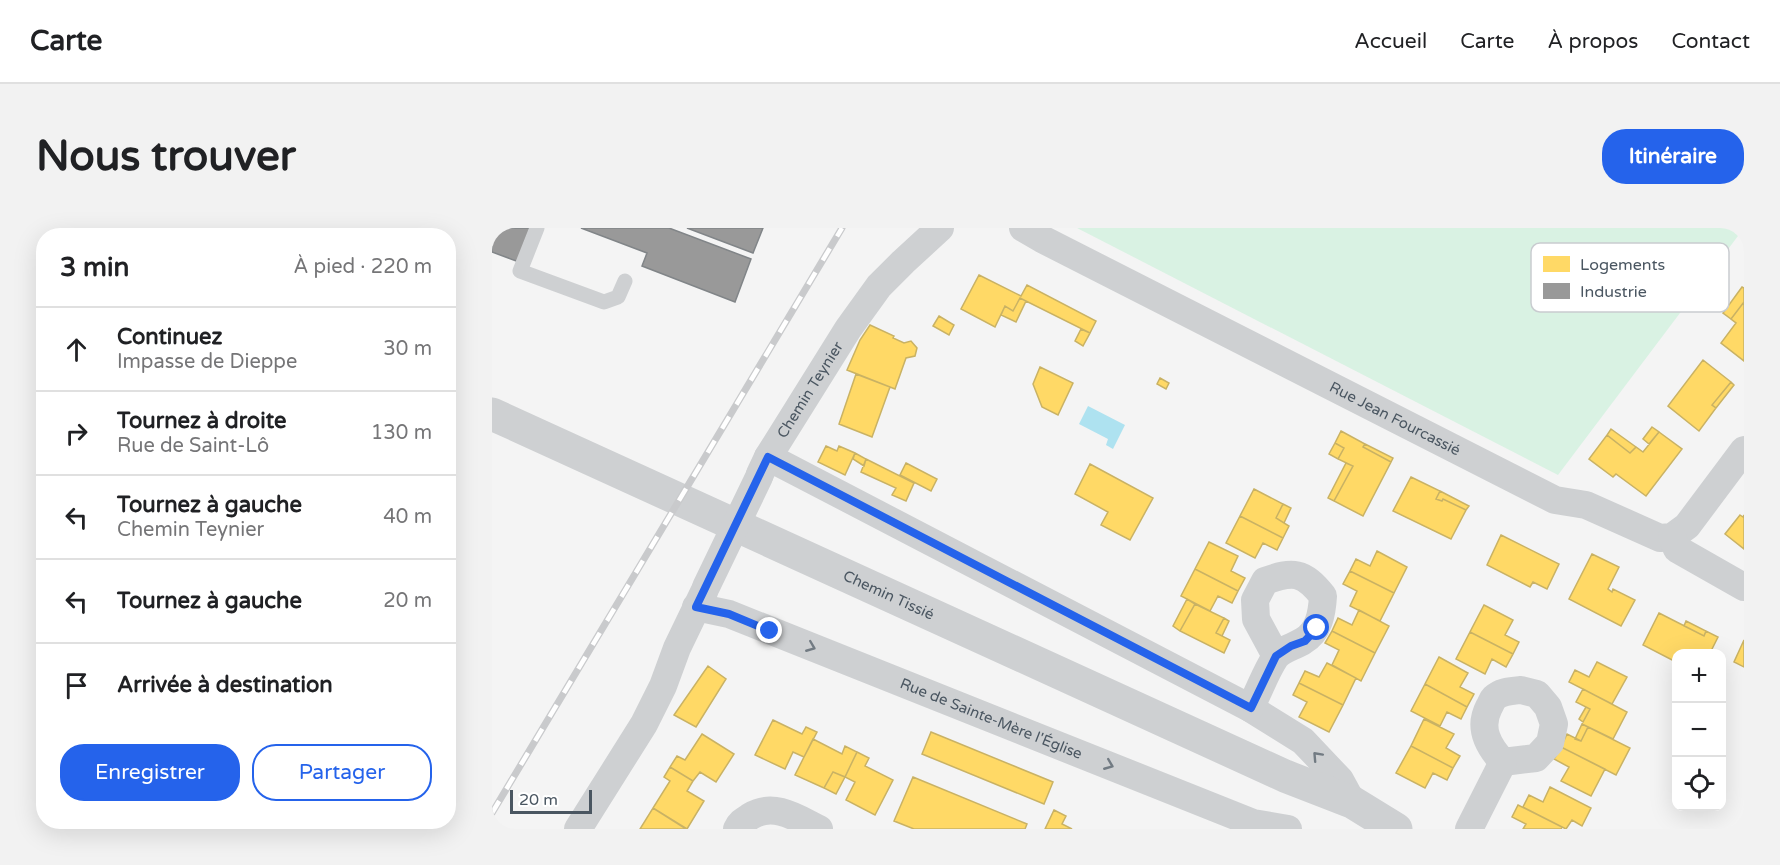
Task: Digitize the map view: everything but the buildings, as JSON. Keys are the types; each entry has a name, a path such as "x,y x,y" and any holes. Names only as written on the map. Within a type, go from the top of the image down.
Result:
{"street":[{"name":"Chemin Teynier","path":"578,829 644,724 663,686 677,648 764,467 848,329 879,286 940,228"},
{"name":"Rue Jean Fourcassié","path":"1023,228 1555,500 1586,505 1660,538 1672,537"},
{"name":"Chemin Tissié","path":"492,414 1285,776 1353,816 1396,829"},
{"path":"1744,450 1687,526 1672,537 1677,549 1744,586"},
{"path":"764,467 1251,708 1303,741 1340,780 1353,816"},
{"name":"Rue de Sainte-Mère l'Église","path":"701,597 729,614 1252,826 1288,829"},
{"path":"1251,708 1276,656"},
{"path":"1469,829 1503,762"},
{"path":"737,829 740,823 761,810 786,812 819,829"}],"lane":[{"path":"537,228 520,271 604,302 618,297 625,281"}],"green space":[{"path":"1077,228 1744,228 1729,248 1729,243 1531,243 1531,312 1681,312 1558,475"}],"water":[{"path":"1088,406 1125,425 1113,449 1106,445 1108,439 1079,424"}],"railway":[{"path":"492,813 842,228"}],"route":[{"path":"770,631 729,614 696,607 768,457 1251,708 1276,656 1291,646 1305,641 1317,628"}]}
